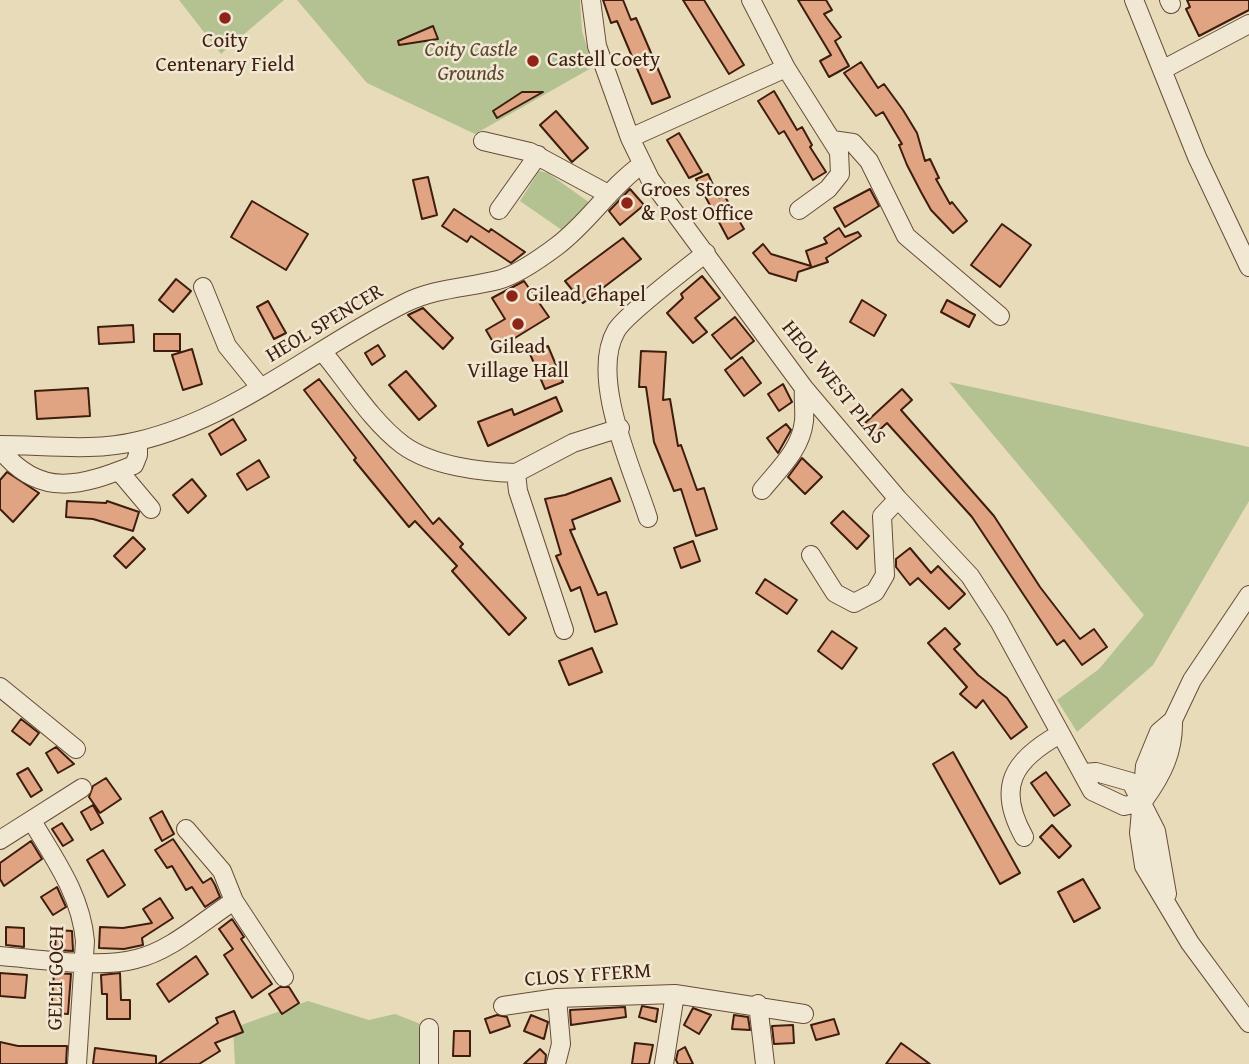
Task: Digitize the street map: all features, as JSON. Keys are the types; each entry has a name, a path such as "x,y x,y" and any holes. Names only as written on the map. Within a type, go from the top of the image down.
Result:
{"street":[{"name":"HEOL WEST PLAS","path":"591,0 597,46 641,165 804,388 898,499 970,576 1084,772 1096,772 1131,782 1143,802"},
{"path":"1134,0 1197,157 1249,267"},
{"path":"748,9 839,152 840,174 828,189 799,210"},
{"path":"1162,70 1249,24"},
{"path":"630,138 786,68"},
{"path":"831,140 853,143 869,161 906,236 1000,316"},
{"path":"483,141 538,156 608,194"},
{"path":"499,211 538,156"},
{"name":"HEOL SPENCER","path":"0,447 105,446 138,442 199,420 261,388 418,297 500,279 520,270 558,246 621,179 641,165"},
{"path":"650,518 610,396 606,362 616,330 705,253"},
{"path":"203,287 220,333 261,388"},
{"path":"322,351 403,445 422,456 516,473 573,443 620,428"},
{"path":"762,490 799,445 805,417 802,406 804,388"},
{"path":"0,447 37,481 58,484 78,482 134,465 138,455 138,442"},
{"path":"119,471 151,509"},
{"path":"516,473 518,491 564,630"},
{"path":"811,555 835,593 854,603 875,592 885,575 882,516 898,499"},
{"path":"1249,595 1192,680 1173,720 1174,739 1163,773 1143,802 1139,833 1144,866 1191,943 1249,1023"},
{"path":"0,687 76,749"},
{"path":"1024,837 1012,815 1009,798 1012,779 1024,757 1060,733"},
{"path":"7,837 82,788"},
{"name":"GELLI GOCH","path":"32,821 72,888 83,921 77,1064"},
{"path":"186,830 222,871 234,901 284,976"},
{"path":"0,956 83,962 134,960 155,953 234,901"},
{"name":"CLOS Y FFERM","path":"664,1064 676,994"},
{"name":"CLOS Y FFERM","path":"503,1006 557,998 676,994 758,1004 804,1014"},
{"path":"556,1064 561,1044 557,998"},
{"path":"758,1004 765,1064"},
{"path":"429,1028 429,1064"}],"green space":[{"path":"179,0 284,0 221,54"},
{"name":"Coity Castle Grounds","path":"297,0 580,0 582,31 593,67 475,134 367,83"},
{"path":"539,171 548,173 590,203 569,235 520,201"},
{"path":"949,382 1249,447 1249,501 1153,665 1077,732 1057,700 1099,669 1144,615"},
{"path":"308,1001 369,1020 395,1014 423,1025 421,1064 235,1064 233,1028"}],"building":[{"path":"603,0 623,0 631,20 636,18 670,97 652,104 617,21 611,23"},
{"path":"683,0 704,0 744,65 729,74"},
{"path":"798,0 826,0 832,10 824,14 841,37 835,41 849,66 829,77 820,61 831,55"},
{"path":"1187,0 1249,0 1249,10 1199,36 1186,9 1190,7"},
{"path":"433,26 438,39 399,45 398,41"},
{"path":"861,62 878,88 884,84 903,110 917,133 925,161 930,159 939,178 936,179 950,204 952,202 967,221 953,233 931,210 907,165 899,145 902,144 883,112 876,116 844,73"},
{"path":"774,91 797,130 802,127 812,145 810,147 826,172 813,180 784,131 779,134 758,101"},
{"path":"522,92 543,92 497,118 493,111"},
{"path":"556,111 588,148 572,162 540,125"},
{"path":"679,133 702,172 689,178 667,140"},
{"path":"708,174 719,198 724,195 744,229 728,239 696,179"},
{"path":"428,177 437,215 422,219 413,180"},
{"name":"Groes Stores & Post Office","path":"630,189 644,205 620,225 609,211"},
{"path":"870,189 879,206 845,227 834,208"},
{"path":"252,201 308,234 286,270 231,237"},
{"path":"454,209 525,252 511,263 471,236 467,242 442,226"},
{"path":"1002,224 1031,245 1000,287 971,265"},
{"path":"839,228 845,237 858,232 861,236 826,258 828,262 798,272 796,281 769,273 753,253 763,244 771,254 811,266 806,251 827,243 824,238"},
{"path":"623,238 641,259 583,303 565,281"},
{"path":"702,276 720,298 695,318 707,332 693,343 667,313 683,298 681,294"},
{"path":"176,279 191,291 173,312 159,300"},
{"path":"524,281 549,317 497,349 486,330 505,319 492,298"},
{"path":"862,300 886,315 874,336 850,322"},
{"path":"947,300 975,315 969,327 941,312"},
{"path":"268,301 286,333 274,339 257,307"},
{"path":"423,308 453,338 443,349 408,315"},
{"path":"735,317 754,341 731,359 712,335"},
{"path":"133,325 134,342 99,344 98,327"},
{"path":"154,334 180,334 180,351 154,351"},
{"path":"378,345 385,356 372,365 365,353"},
{"path":"548,346 563,382 545,389 530,354"},
{"path":"192,349 202,384 183,390 172,355"},
{"path":"641,351 666,352 663,400 670,399 678,446 681,445 697,490 704,488 717,529 696,536 681,489 674,491 654,442 646,387 639,387"},
{"path":"742,357 761,383 744,396 725,370"},
{"path":"406,371 436,406 419,420 389,385"},
{"path":"319,379 433,524 439,518 463,544 460,547 526,618 509,635 452,571 457,566 415,521 409,527 354,460 356,458 304,390"},
{"path":"783,384 792,402 779,411 768,394"},
{"path":"88,388 90,416 37,419 35,391"},
{"path":"902,389 912,400 901,410 994,516 1040,587 1080,639 1094,629 1107,647 1082,665 1064,640 1057,645 972,517 887,423 874,435 864,424"},
{"path":"556,397 562,411 488,446 478,422 512,409 514,415"},
{"path":"233,419 246,440 221,455 209,434"},
{"path":"786,424 791,430 778,453 767,438"},
{"path":"802,458 822,477 805,494 788,477"},
{"path":"259,460 269,477 247,490 237,474"},
{"path":"7,472 39,493 13,522 0,509 0,480"},
{"path":"611,478 620,501 572,520 575,529 570,530 598,595 606,592 617,624 595,632 580,587 571,591 556,556 561,554 545,499 565,495"},
{"path":"192,479 206,496 188,513 173,495"},
{"path":"67,501 107,501 139,512 133,531 93,519 66,517"},
{"path":"843,511 869,536 857,549 831,523"},
{"path":"133,537 145,549 126,568 114,556"},
{"path":"693,541 700,561 681,568 674,548"},
{"path":"910,548 931,573 938,566 965,594 949,609 918,578 910,585 896,567 896,559"},
{"path":"765,579 797,600 787,614 756,593"},
{"path":"945,628 960,644 954,649 978,675 1007,698 1027,727 1011,739 983,700 976,708 960,694 967,687 928,643"},
{"path":"832,631 857,648 842,669 818,651"},
{"path":"592,648 602,672 569,685 559,661"},
{"path":"21,719 39,733 30,745 12,731"},
{"path":"56,747 74,764 58,773 46,753"},
{"path":"953,752 1020,873 1000,884 933,764"},
{"path":"28,768 42,790 31,797 17,774"},
{"path":"1046,772 1070,805 1054,816 1031,783"},
{"path":"106,778 121,799 100,813 89,797 93,786"},
{"path":"93,805 103,823 91,830 81,812"},
{"path":"162,811 174,834 162,841 150,818"},
{"path":"62,823 73,840 63,846 52,829"},
{"path":"1052,825 1071,846 1059,858 1040,837"},
{"path":"173,839 203,883 211,878 215,885 220,897 205,907 192,887 186,890 172,866 167,868 155,850"},
{"path":"31,841 42,859 4,886 0,879 0,863"},
{"path":"103,850 125,885 108,897 87,860"},
{"path":"1083,879 1100,908 1074,922 1058,892"},
{"path":"57,887 66,907 53,915 41,897"},
{"path":"160,898 173,918 142,938 143,945 124,949 99,948 100,927 123,928 152,923 143,909"},
{"path":"232,919 244,937 241,939 272,984 252,998 224,955 233,949 219,929"},
{"path":"6,927 24,928 24,947 6,945"},
{"path":"56,930 72,931 73,951 55,950"},
{"path":"196,956 208,974 169,1002 157,984"},
{"path":"0,973 27,975 25,998 0,996"},
{"path":"54,973 71,974 68,1014 51,1013"},
{"path":"120,973 121,1000 130,1000 130,1019 107,1019 107,994 102,994 101,975"},
{"path":"280,987 289,987 299,1003 282,1014 269,994"},
{"path":"642,1006 658,1009 656,1022 639,1017"},
{"path":"625,1007 626,1017 571,1025 570,1010"},
{"path":"693,1008 711,1015 699,1034 684,1025"},
{"path":"234,1011 243,1032 215,1043 220,1051 199,1064 158,1064 218,1023 216,1018"},
{"path":"497,1015 507,1017 510,1026 490,1033 485,1019"},
{"path":"531,1015 548,1022 544,1039 524,1031"},
{"path":"734,1015 748,1017 750,1030 732,1029"},
{"path":"834,1019 839,1034 816,1040 811,1025"},
{"path":"793,1025 794,1043 774,1044 772,1026"},
{"path":"454,1031 470,1031 470,1056 453,1056"},
{"path":"0,1042 18,1046 67,1046 66,1064 0,1064"},
{"path":"635,1043 653,1045 649,1064 632,1064"},
{"path":"901,1043 930,1064 886,1064"},
{"path":"685,1047 693,1064 678,1064 676,1060 678,1051"},
{"path":"95,1048 156,1056 156,1064 93,1064"},
{"path":"540,1049 546,1055 545,1064 524,1064"}],"place":[{"name":"Coity Centenary Field","path":"225,18"},
{"name":"Castell Coety","path":"533,61"},
{"name":"Groes Stores & Post Office","path":"627,203"},
{"name":"Gilead Chapel","path":"512,296"},
{"name":"Gilead Village Hall","path":"518,324"}]}
